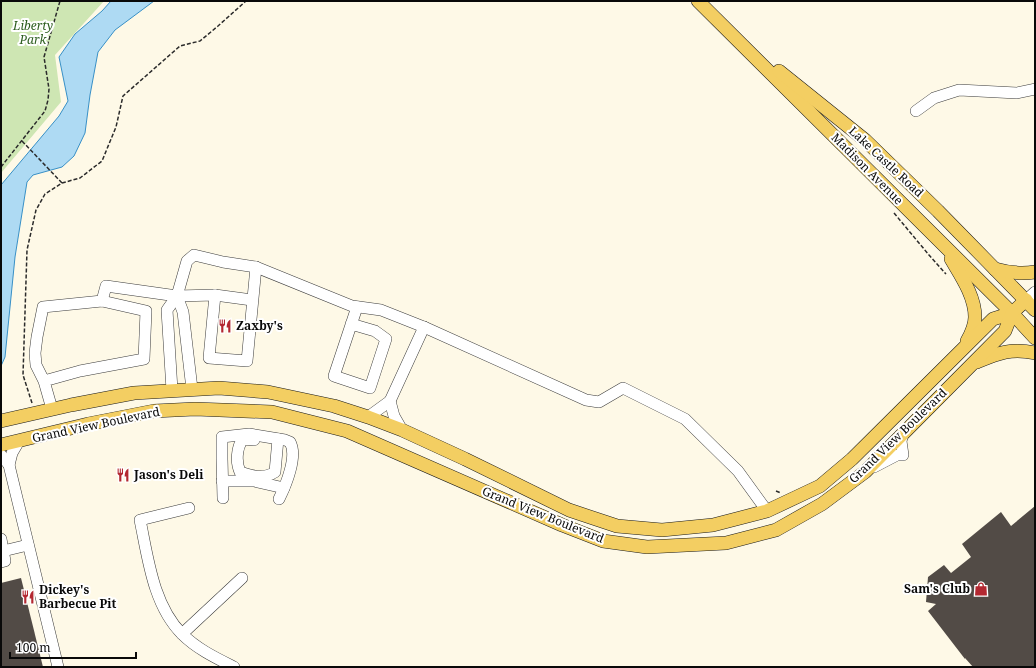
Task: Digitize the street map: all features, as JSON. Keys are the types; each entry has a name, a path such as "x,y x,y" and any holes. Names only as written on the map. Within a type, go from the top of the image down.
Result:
{"main road":[{"name":"Madison Avenue","path":"698,1 1012,313 1035,338"},
{"name":"Lake Castle Road","path":"724,27 865,140 996,269 1030,296 1035,310"},
{"path":"942,244 966,285 974,305 976,318 964,347"},
{"path":"996,269 1007,273 1035,272"},
{"name":"Grand View Boulevard","path":"1,421 52,409 134,393 219,388 268,392 334,406 402,430 570,510 617,526 662,530 713,525 767,511 820,486 852,459 994,319 1012,313 1030,296"},
{"name":"Grand View Boulevard","path":"1,445 88,424 154,411 195,409 272,412 347,431 562,526 603,540 647,547 726,543 776,530 822,504 865,472 1005,331 1012,313"},
{"path":"970,366 999,352 1016,350 1035,353"}],"street":[{"path":"916,111 934,98 959,90 1017,93 1035,89"},
{"path":"172,390 168,310 177,296 186,261 194,255 223,262 256,267 352,306 381,310 424,327 586,400 599,402 623,388 685,419 738,471 767,511"},
{"path":"215,295 208,358 247,361 256,267"},
{"path":"102,301 106,286 177,296 215,295 252,300"},
{"path":"177,296 183,312 192,389"},
{"path":"44,381 80,371 144,360 146,311 102,301 43,307 35,353 36,365 44,381 52,409"},
{"path":"350,330 375,331 386,339 370,388 334,376 357,307"},
{"path":"368,417 390,401 424,327"},
{"path":"390,401 394,416 402,430"},
{"path":"223,498 222,437 249,434 290,442 293,447 288,478 279,499"},
{"path":"9,465 12,453 19,441"},
{"path":"1,455 9,465 58,667"},
{"path":"222,482 254,481 284,488"},
{"path":"189,508 140,520 149,565 156,588 168,616 182,634 206,653 234,667"},
{"path":"1,539 2,557 28,545"},
{"path":"182,634 242,578"}],"path":[{"path":"1,167 45,111 49,89 44,57 60,1"},
{"path":"33,408 23,375 27,250 36,210 45,194 62,183 80,178 102,161 116,127 123,96 180,46 200,41 246,1"},
{"path":"21,141 62,183"},
{"path":"894,213 929,255 949,276"},
{"path":"776,491 785,493"}],"green space":[{"name":"Liberty Park","path":"1,1 104,1 55,55 61,102 1,173"}],"water":[{"path":"111,1 154,1 115,30 98,52 85,133 74,156 62,167 33,175 27,182 15,257 5,357 1,366 1,185 59,116 68,101 59,57 75,34 102,11"}],"building":[{"name":"Sam's Club","path":"1035,506 1035,667 973,667 965,659 928,611 936,604 926,602 928,577 944,565 951,573 971,557 962,544 1001,512 1011,526"},
{"path":"21,578 43,667 1,667 1,583"}],"place":[{"name":"Zaxby's","path":"225,326"},
{"name":"Jason's Deli","path":"123,475"},
{"name":"Sam's Club","path":"981,589"},
{"name":"Dickey's Barbecue Pit","path":"28,597"}]}
